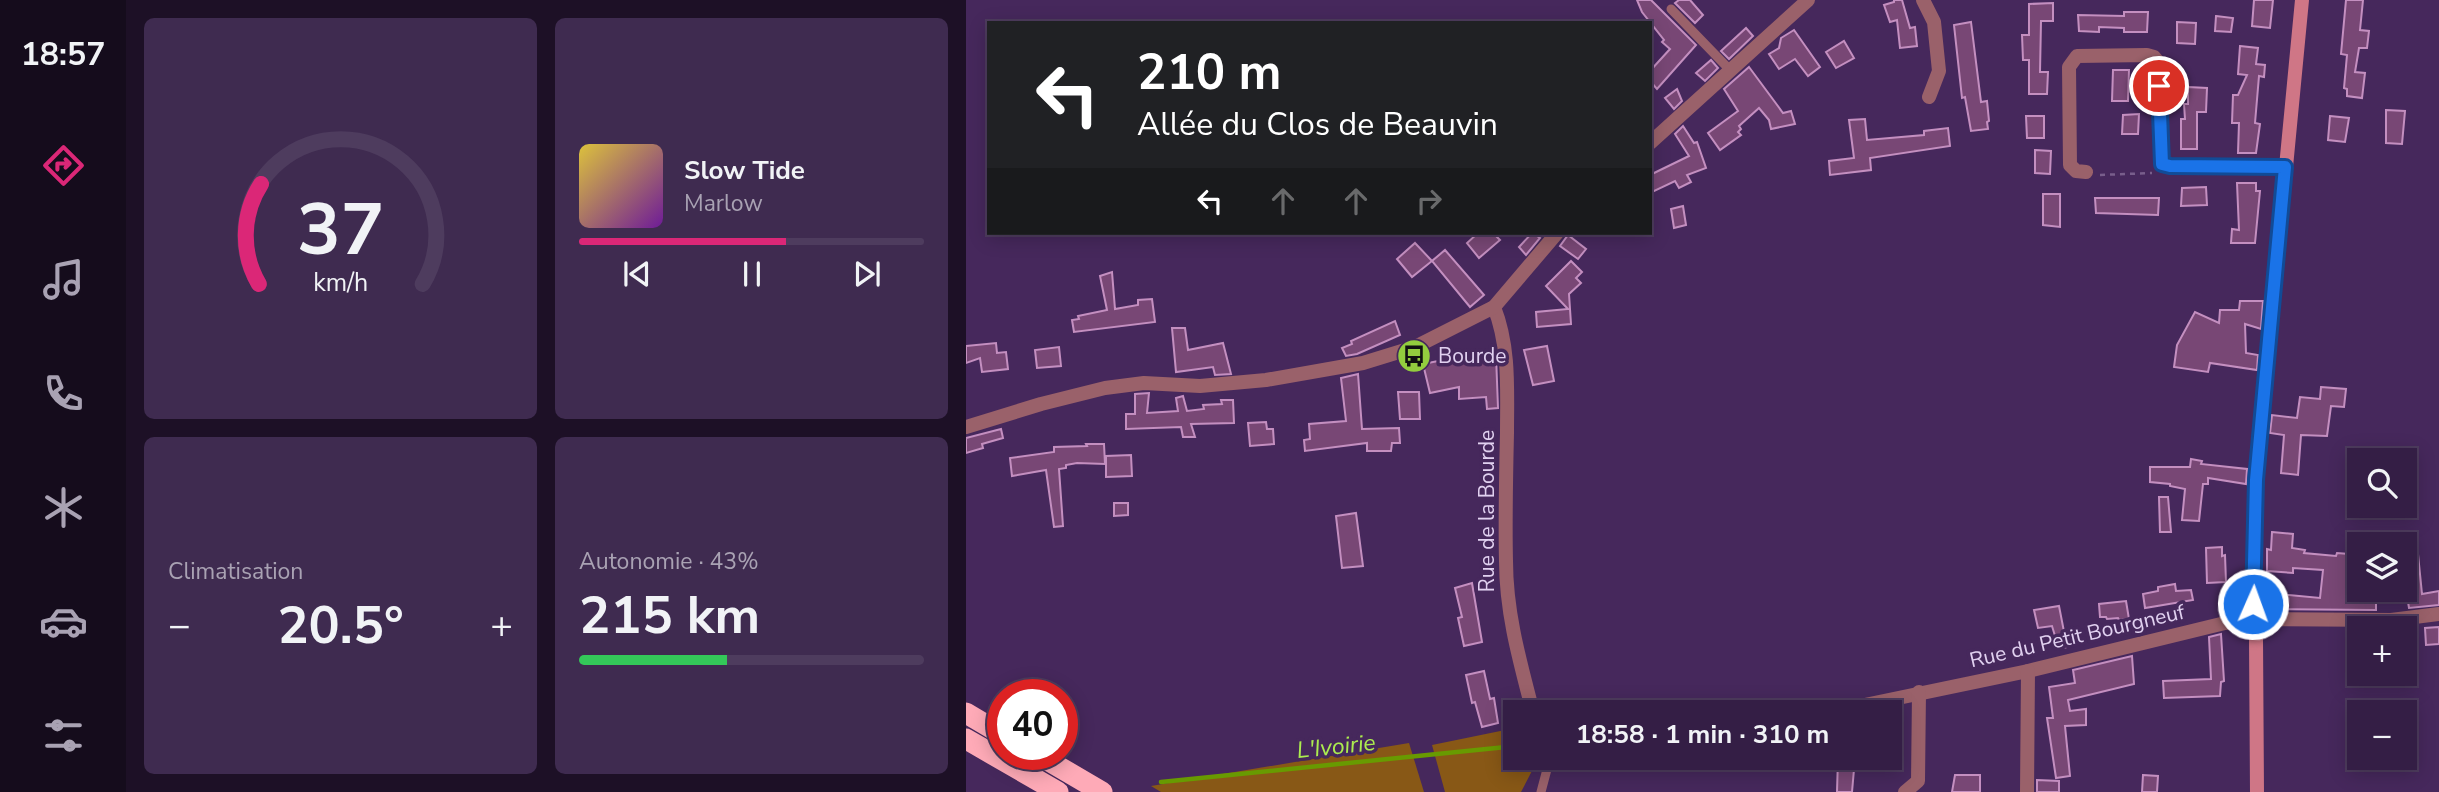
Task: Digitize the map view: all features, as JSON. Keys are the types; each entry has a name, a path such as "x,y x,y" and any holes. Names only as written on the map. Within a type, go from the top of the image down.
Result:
{"highway":[{"path":"966,713 987,725"},
{"path":"966,739 1058,792"},
{"path":"1064,770 1102,792"}],"street":[{"path":"1652,141 1808,0"},
{"path":"1923,0 1934,22 1939,71 1929,97"},
{"path":"2257,792 2256,639 2253,619 2256,480 2302,0"},
{"path":"2087,172 2076,171 2070,165 2069,67 2077,56 2147,55 2154,57 2159,63 2162,164 2285,167"},
{"path":"966,427 1105,388 1144,383 1221,385 1326,371 1415,347 1494,307 1555,235"},
{"name":"Rue de la Bourde","path":"1494,307 1503,335 1506,369 1508,598 1515,646 1531,700"},
{"name":"Rue du Petit Bourgneuf","path":"1919,692 2028,671 2225,623 2253,619 2391,620 2439,614"},
{"path":"2027,792 2028,671"},
{"path":"1884,700 1919,692 1918,781 1905,792"}],"lane":[{"path":"1671,9 1731,71"},
{"path":"1541,792 1547,770"}],"path":[{"path":"2087,172 2101,175 2151,175 2162,164"}],"shaded area":[{"path":"1503,730 1503,770 1532,770 1521,792 1445,792 1432,745"},
{"path":"1409,743 1424,792 1161,792 1151,786"}],"building":[{"path":"1637,0 1651,0 1696,45 1657,89 1652,83 1652,69 1670,49 1662,42 1664,40 1652,21 1642,12"},
{"path":"1679,0 1690,0 1703,15 1695,23 1675,3"},
{"path":"1894,0 1902,0 1910,28 1915,27 1917,46 1900,48 1897,20 1890,22 1884,5"},
{"path":"2254,0 2273,0 2270,28 2252,26"},
{"path":"2346,0 2363,0 2360,30 2369,31 2367,48 2359,48 2355,72 2365,73 2362,98 2347,96 2347,89 2344,88 2347,55 2341,54"},
{"path":"2053,3 2053,21 2041,21 2040,72 2048,72 2047,94 2029,94 2029,60 2023,60 2022,35 2029,35 2029,4"},
{"path":"2124,12 2148,12 2147,32 2124,32 2124,28 2099,27 2099,32 2079,31 2078,15 2124,16"},
{"path":"2216,16 2233,18 2231,32 2215,31"},
{"path":"1971,22 1981,102 1987,101 1989,121 1988,129 1971,131 1965,97 1962,98 1954,25"},
{"path":"2177,22 2196,23 2195,44 2177,43"},
{"path":"1746,28 1753,36 1729,59 1721,51"},
{"path":"1794,30 1820,67 1808,76 1795,59 1779,69 1769,54 1779,48 1781,38"},
{"path":"1844,41 1854,58 1836,68 1826,52"},
{"path":"2240,46 2258,48 2256,64 2265,65 2264,77 2259,76 2255,123 2260,124 2256,153 2238,153 2239,123 2232,123 2233,95 2238,95 2247,75 2238,74"},
{"path":"1711,60 1718,68 1705,81 1696,73"},
{"path":"1749,67 1783,113 1791,111 1795,124 1771,129 1769,120 1759,108 1739,126 1741,129 1738,132 1741,135 1720,150 1708,133 1738,111 1724,89"},
{"path":"2113,70 2129,70 2128,101 2112,101"},
{"path":"2188,87 2207,88 2206,112 2197,112 2197,149 2181,149 2181,119 2185,119 2184,104 2188,104"},
{"path":"1677,89 1682,101 1674,109 1665,98"},
{"path":"2386,110 2405,111 2402,144 2386,143"},
{"path":"2139,114 2138,134 2122,134 2123,115"},
{"path":"2026,116 2044,116 2044,138 2027,138"},
{"path":"2330,116 2349,118 2345,142 2328,140"},
{"path":"1865,119 1867,140 1924,135 1924,131 1948,128 1950,146 1870,158 1871,170 1830,175 1829,161 1854,158 1849,120"},
{"path":"1683,126 1694,143 1697,142 1706,168 1687,175 1691,182 1679,188 1675,181 1652,192 1652,174 1689,156 1675,134"},
{"path":"2035,150 2051,151 2050,174 2035,173"},
{"path":"2237,183 2256,183 2256,191 2260,191 2255,243 2231,243 2232,229 2239,230"},
{"path":"2206,187 2207,205 2181,206 2182,188"},
{"path":"2043,194 2060,194 2060,227 2043,225"},
{"path":"2095,198 2159,198 2158,215 2096,213"},
{"path":"1683,206 1686,225 1674,228 1671,209"},
{"path":"1476,235 1495,235 1500,240 1479,258 1467,243"},
{"path":"1530,235 1540,238 1526,255 1519,247"},
{"path":"1568,235 1586,249 1578,259 1560,246"},
{"path":"1415,243 1432,261 1412,277 1397,259"},
{"path":"1445,250 1484,295 1470,307 1432,261"},
{"path":"1571,261 1582,272 1576,278 1581,283 1569,294 1571,324 1537,327 1536,312 1568,309 1546,286"},
{"path":"1112,272 1115,309 1138,305 1138,300 1152,299 1155,322 1074,332 1072,320 1079,319 1078,316 1107,310 1100,276"},
{"path":"2240,301 2263,301 2261,329 2245,324 2246,353 2258,355 2257,370 2210,363 2208,372 2174,367 2177,345 2195,312 2219,323 2220,310 2239,310"},
{"path":"1395,321 1400,335 1357,354 1346,356 1342,348 1352,344 1351,341"},
{"path":"1172,328 1185,328 1188,350 1223,343 1231,374 1215,375 1213,367 1176,372"},
{"path":"996,343 997,353 1006,352 1008,369 982,372 980,358 966,363 966,346"},
{"path":"1547,346 1554,381 1533,385 1524,350"},
{"path":"1059,347 1061,366 1037,368 1035,350"},
{"path":"1496,355 1498,408 1487,409 1486,397 1459,399 1459,387 1430,393 1423,364 1453,358"},
{"path":"1358,374 1362,429 1399,428 1400,443 1392,443 1391,451 1367,451 1367,443 1305,451 1304,440 1310,439 1309,424 1346,421 1341,378"},
{"path":"2321,387 2346,389 2344,407 2331,406 2327,436 2301,435 2298,475 2281,473 2284,435 2270,433 2272,415 2297,418 2300,397 2320,399"},
{"path":"1398,392 1419,392 1420,419 1400,419"},
{"path":"1149,393 1147,413 1178,411 1176,398 1183,396 1187,411 1204,409 1203,405 1222,404 1221,400 1233,400 1234,423 1191,424 1195,437 1183,437 1181,427 1126,429 1126,414 1135,414 1135,394"},
{"path":"1266,422 1267,429 1273,429 1274,444 1250,446 1248,423"},
{"path":"1001,429 1003,438 982,444 983,448 966,453 966,438"},
{"path":"1086,444 1104,444 1105,464 1077,463 1059,469 1063,526 1054,527 1046,470 1012,476 1010,458 1054,452 1054,447 1087,446"},
{"path":"1131,455 1132,476 1106,477 1106,456"},
{"path":"2191,459 2202,461 2201,464 2247,469 2246,484 2208,478 2208,484 2203,484 2199,521 2182,520 2185,489 2150,482 2150,467 2190,467"},
{"path":"2159,497 2168,497 2171,532 2160,532"},
{"path":"1114,503 1128,503 1128,515 1114,516"},
{"path":"1356,513 1363,566 1342,568 1336,516"},
{"path":"2272,532 2293,534 2292,548 2305,550 2304,553 2336,556 2337,553 2347,554 2347,602 2376,602 2376,610 2267,609 2269,593 2320,598 2323,570 2293,568 2293,573 2267,571 2267,549 2271,550"},
{"path":"2222,547 2226,582 2207,583 2206,548"},
{"path":"2418,554 2422,594 2439,591 2439,605 2409,608 2408,602 2417,602"},
{"path":"1472,583 1482,642 1464,646 1458,618 1462,617 1455,588"},
{"path":"2175,584 2176,591 2191,590 2193,600 2145,608 2143,594 2158,591 2158,587"},
{"path":"2126,601 2129,619 2100,617 2099,604"},
{"path":"2059,606 2067,647 2059,649 2052,626 2038,628 2034,610"},
{"path":"2439,627 2439,644 2426,645 2425,628"},
{"path":"2221,634 2224,681 2221,682 2220,696 2164,698 2163,681 2211,679 2209,637"},
{"path":"2132,656 2134,684 2068,700 2070,711 2086,709 2086,725 2065,726 2070,776 2056,778 2047,718 2053,718 2049,687 2075,683 2073,670"},
{"path":"1484,671 1490,699 1494,698 1498,723 1482,727 1475,702 1472,703 1466,675"},
{"path":"1838,770 1854,770 1852,792 1837,792"},
{"path":"1955,775 1980,775 1980,792 1952,792"},
{"path":"2143,775 2158,776 2157,792 2142,792"},
{"path":"2037,780 2059,781 2059,792 2037,792"}],"waterway":[{"name":"L'Ivoirie","path":"1161,782 1503,747"}],"place":[{"name":"Bourde","path":"1414,356"}],"route":[{"path":"2159,86 2162,164 2285,167 2256,480 2253,604"}]}
